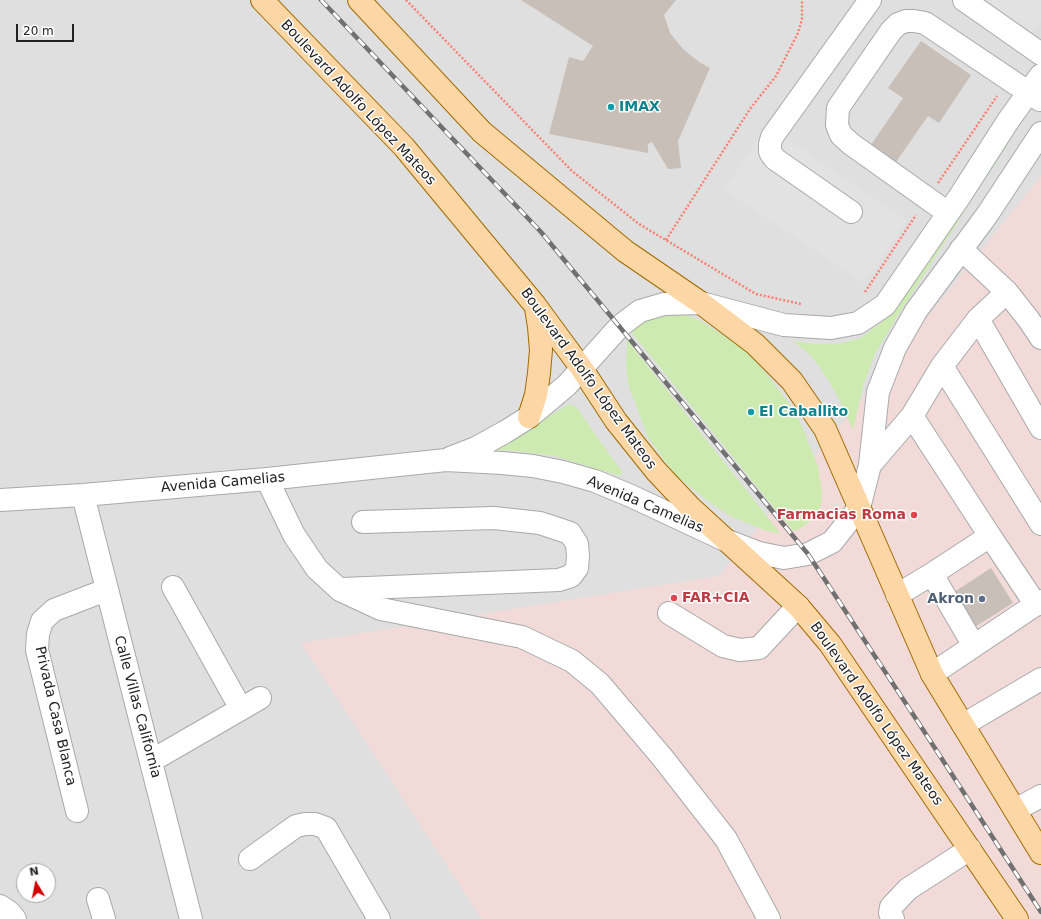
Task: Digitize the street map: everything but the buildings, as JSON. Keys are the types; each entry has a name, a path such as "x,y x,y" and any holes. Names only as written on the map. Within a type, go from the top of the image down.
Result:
{"main road":[{"name":"Boulevard Adolfo López Mateos","path":"262,0 404,147 535,305 582,369 616,421 656,471 690,507 798,606 830,644 1017,919"},
{"path":"359,0 482,132 625,251 701,303 755,344 792,381 825,429 858,508 932,674 1041,853"},
{"path":"529,417 536,395 541,350 535,305"}],"street":[{"path":"851,212 775,159 770,152 770,144 772,137 870,0"},
{"path":"964,0 1041,54"},
{"path":"948,214 851,144 841,135 837,125 838,108 891,30 898,24 906,21 925,23 1035,97"},
{"name":"Avenida Camelias","path":"446,460 476,448 529,417 550,400 582,369 602,344 620,326 640,311 664,304 701,303 784,325 831,328 858,323 885,304 948,214 1008,121 1035,97 1041,75"},
{"path":"858,508 870,465 878,392 895,348 916,311 962,249 1040,138 1008,121"},
{"path":"962,249 1007,292 1041,338"},
{"path":"870,465 912,416 942,366 978,319 1007,292"},
{"path":"978,319 1041,428"},
{"path":"942,366 1041,524"},
{"path":"912,416 990,536 1038,603 932,674"},
{"name":"Avenida Camelias","path":"0,500 83,496 267,479 446,460 533,466 563,472 595,481 631,496 725,540 759,553 784,558 808,554 832,542 858,508"},
{"path":"267,479 294,535 317,569 340,590 381,609 522,637 572,662 600,684 662,757 726,839 769,919"},
{"name":"Calle Villas California","path":"83,496 191,919"},
{"path":"340,590 559,580 571,576 577,568 577,544 570,533 540,523 494,518 363,522"},
{"path":"896,595 932,574 990,536"},
{"path":"932,574 974,646"},
{"path":"173,587 241,709"},
{"name":"Privada Casa Blanca","path":"77,811 37,650 38,634 42,621 54,610 106,590"},
{"path":"669,613 723,646 740,650 759,648 798,606"},
{"path":"963,725 1041,679"},
{"path":"151,761 260,698"},
{"path":"1015,810 1041,796"},
{"path":"250,859 296,826 315,824 326,828 379,919"},
{"path":"893,919 890,913 891,907 908,889 970,849"},
{"path":"0,906 9,912 15,919"}],"path":[{"path":"406,0 572,171 639,224 756,294 806,305"},
{"path":"666,240 750,109 776,76 798,34 802,19 802,0"},
{"path":"865,292 1009,80"}],"shaded area":[{"path":"0,0 1041,0 1041,919 0,919"},
{"path":"980,0 1041,0 1041,20 1030,36"},
{"path":"767,126 907,220 864,283 724,190"},
{"path":"1041,176 1041,919 482,919 301,643 719,576"}],"green space":[{"path":"1009,137 1011,139 900,312 875,354 863,386 853,430 840,401 817,363 807,352 793,341 814,344 838,344 861,338 882,322 892,311"},
{"path":"682,313 701,321 736,344 753,358 793,409 818,466 822,494 819,511 812,520 801,528 793,531 632,333 640,322 648,316"},
{"path":"627,340 781,534 767,531 732,517 708,501 674,474 648,437 628,384 626,365"},
{"path":"569,404 576,407 622,472 621,475 555,456 505,450 472,453 514,438"}],"railway":[{"path":"321,0 541,232 808,554 1041,912"}],"place":[{"name":"IMAX","path":"611,107"},
{"name":"El Caballito","path":"751,412"},
{"name":"Farmacias Roma","path":"914,515"},
{"name":"FAR+CIA","path":"674,598"},
{"name":"Akron","path":"982,599"}]}
